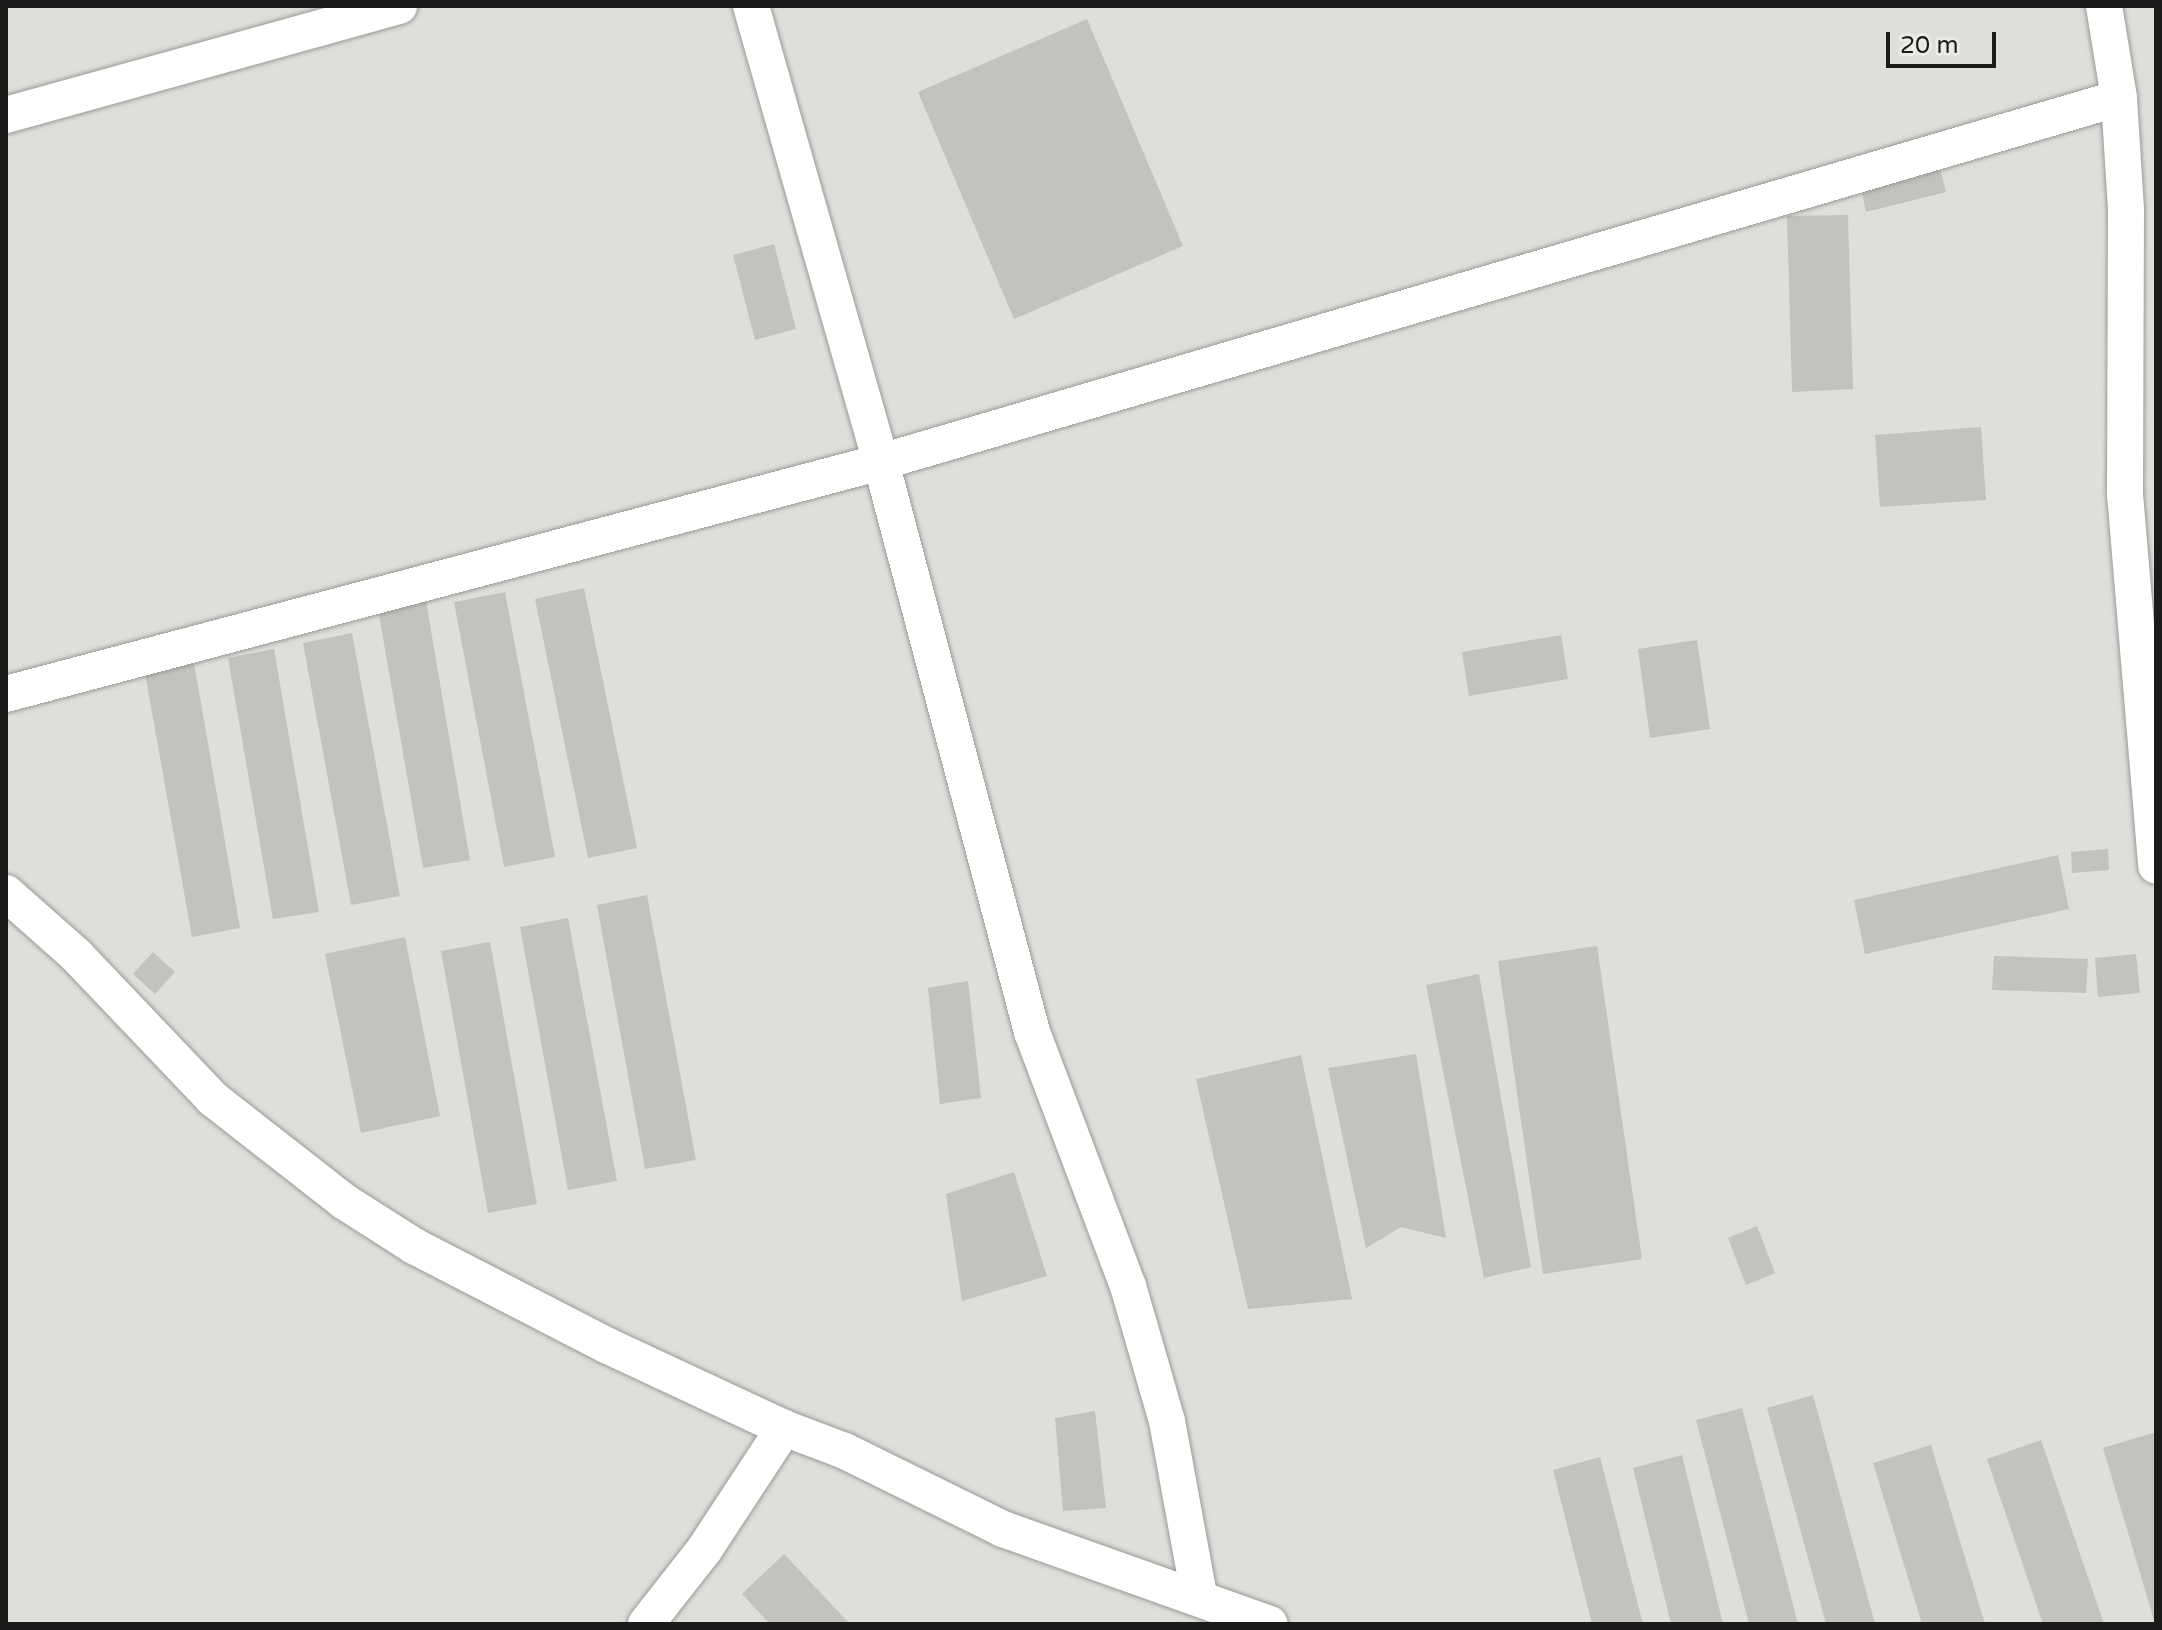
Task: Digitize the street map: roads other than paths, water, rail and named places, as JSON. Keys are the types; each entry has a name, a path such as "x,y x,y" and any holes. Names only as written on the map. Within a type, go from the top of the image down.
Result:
{"street":[{"path":"6,115 399,6"},
{"path":"751,6 881,462 1032,1032 1128,1286 1167,1421 1199,1595"},
{"path":"2104,6 2119,98 2126,210 2125,494 2156,866"},
{"path":"6,694 881,462 2119,98"},
{"path":"6,893 76,955 213,1099 345,1202 515,1301 784,1428 845,1451 1003,1529 1199,1595 1270,1624"},
{"path":"646,1624 704,1550 784,1428"}]}
